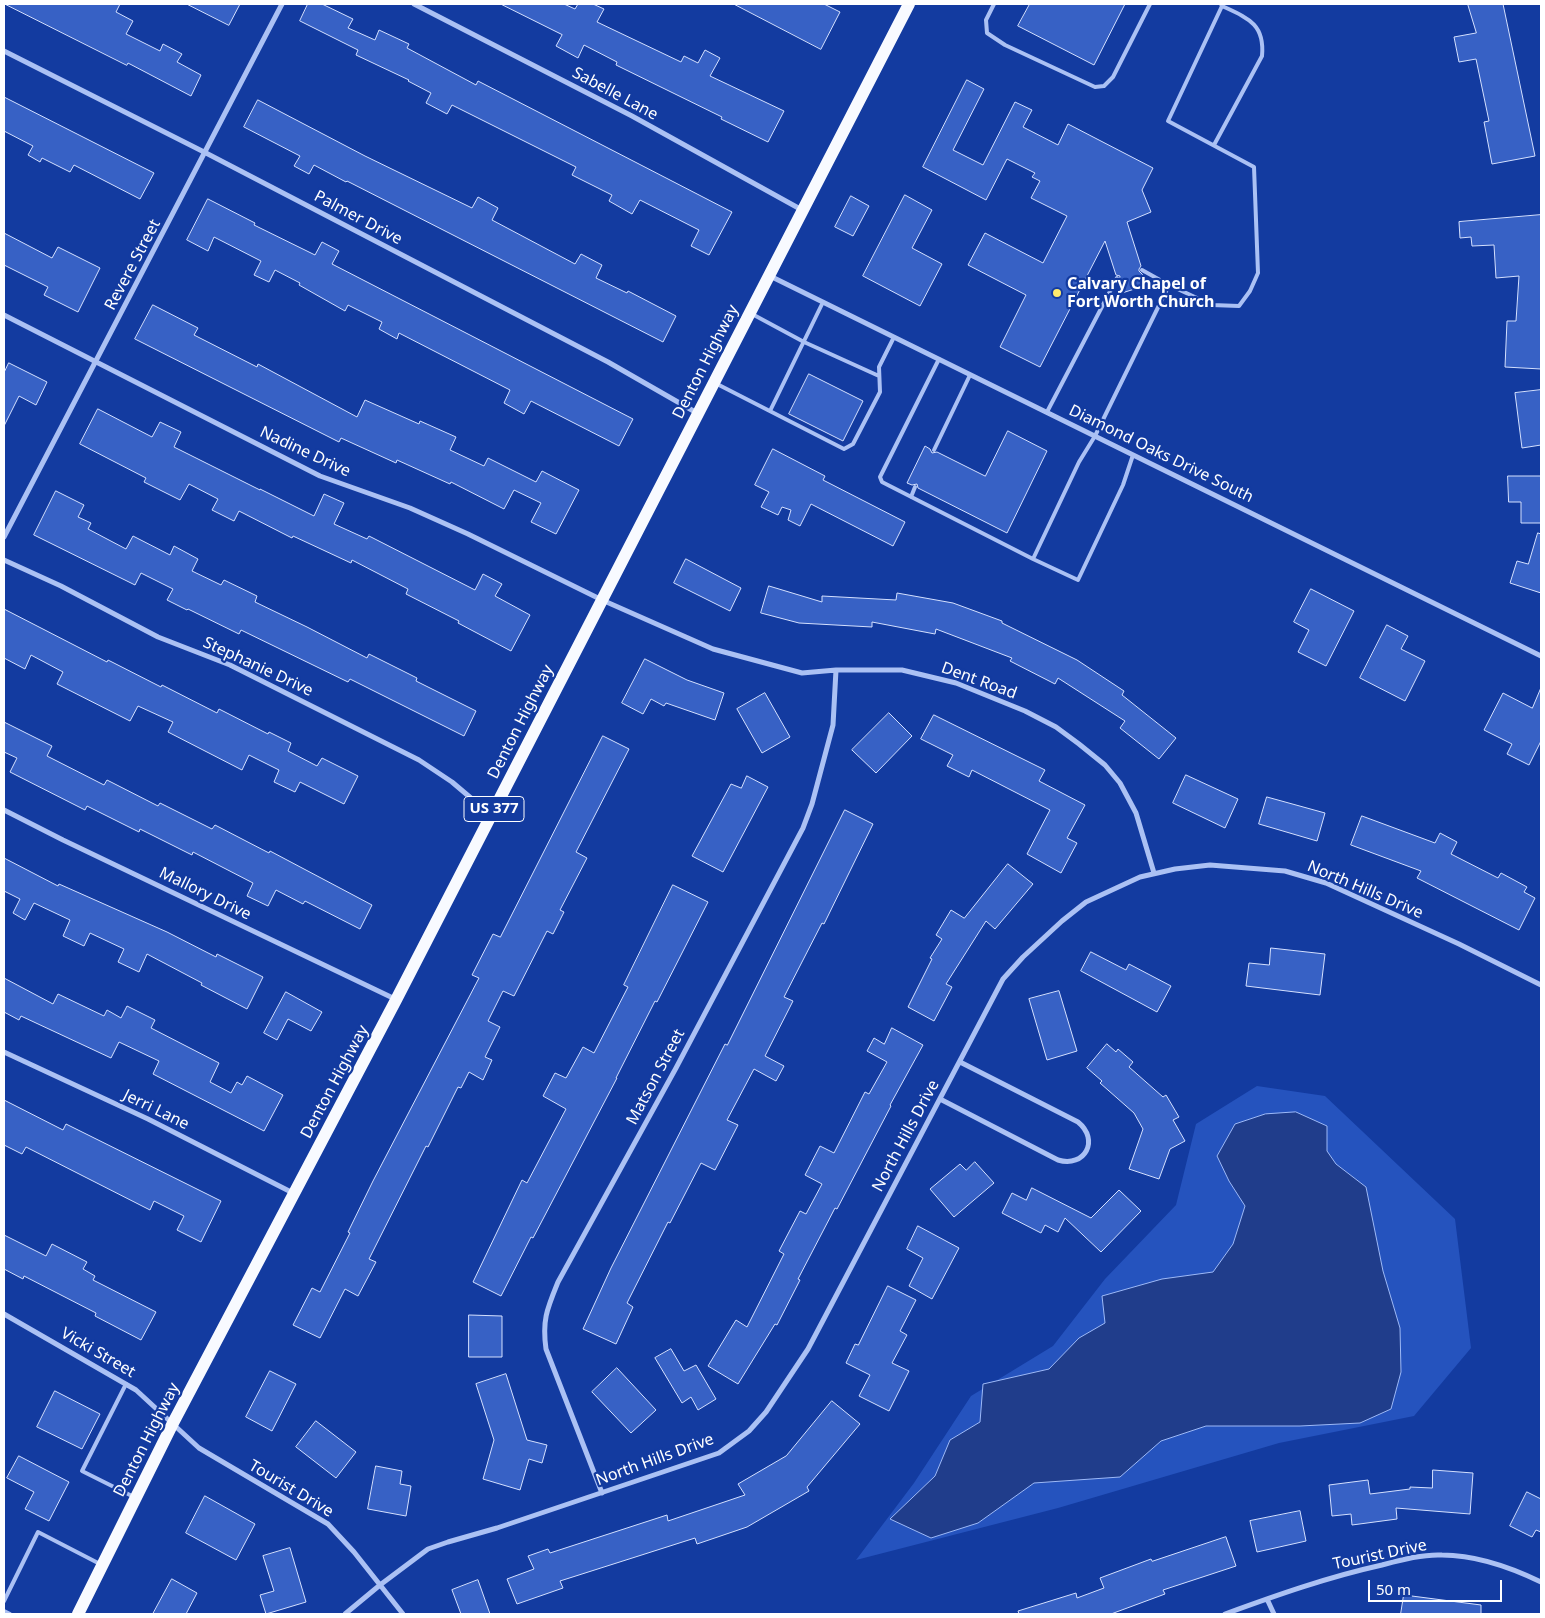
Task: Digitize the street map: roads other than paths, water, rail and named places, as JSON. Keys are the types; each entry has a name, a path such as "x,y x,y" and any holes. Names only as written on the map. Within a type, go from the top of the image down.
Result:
{"main road":[{"name":"Denton Highway","path":"78,1614 173,1423 396,1000 750,313 905,5"}],"street":[{"name":"Revere Street","path":"4,537 206,153 282,4"},
{"name":"Sabelle Lane","path":"414,4 632,116 802,211"},
{"name":"Palmer Drive","path":"4,52 206,153 608,362 698,414"},
{"name":"Diamond Oaks Drive South","path":"769,275 1541,656"},
{"name":"Nadine Drive","path":"4,315 320,476 410,508 468,534 602,600"},
{"name":"Stephanie Drive","path":"4,560 61,586 158,636 230,666 419,760 452,782 491,815"},
{"name":"Dent Road","path":"602,600 713,649 802,673 836,670 902,670 956,683 1025,711 1056,727 1079,744 1105,765 1120,783 1136,813 1154,873"},
{"name":"Matson Street","path":"602,1493 546,1349 544,1330 546,1312 558,1282 676,1068 803,828 812,804 833,725 836,670"},
{"name":"Mallory Drive","path":"4,810 396,1000"},
{"name":"North Hills Drive","path":"346,1614 380,1585 428,1550 719,1453 748,1431 766,1412 808,1349 1003,979 1022,957 1086,902 1140,877 1175,868 1210,865 1285,871 1326,884 1459,944 1541,985"},
{"name":"Jerri Lane","path":"4,1052 148,1119 294,1194"},
{"path":"940,1099 1058,1160 1072,1162 1078,1160 1087,1150 1089,1138 1087,1132 1078,1122 960,1062"},
{"name":"Vicki Street","path":"4,1314 136,1390 173,1423"},
{"name":"Tourist Drive","path":"173,1423 199,1448 328,1524 354,1552 403,1614"},
{"name":"Tourist Drive","path":"1225,1614 1344,1574 1404,1560 1441,1554 1476,1558 1522,1572 1541,1582"},
{"path":"1267,1599 1274,1614"}],"lane":[{"path":"994,4 986,20 987,33 1005,45 1095,88 1104,86 1113,77 1150,4"},
{"path":"1142,270 1212,305 1239,306 1250,291 1258,273 1254,167 1168,121 1222,5 1243,15 1258,29 1263,43 1262,56 1214,145"},
{"path":"1047,412 1117,278"},
{"path":"1033,559 1079,462 1096,436 1169,285"},
{"path":"770,411 823,302"},
{"path":"750,313 804,342 879,376"},
{"path":"714,383 844,449 853,444 880,392 879,367 894,337"},
{"path":"939,359 880,477 882,482 1033,559 1078,580 1123,485 1133,455"},
{"path":"934,450 970,374"},
{"path":"911,497 916,487"},
{"path":"126,1384 82,1471 136,1498"},
{"path":"4,1601 38,1532 102,1565"},
{"path":"4,1611 10,1614"}],"place":[{"name":"Calvary Chapel of Fort Worth Church","path":"1057,293"}]}
